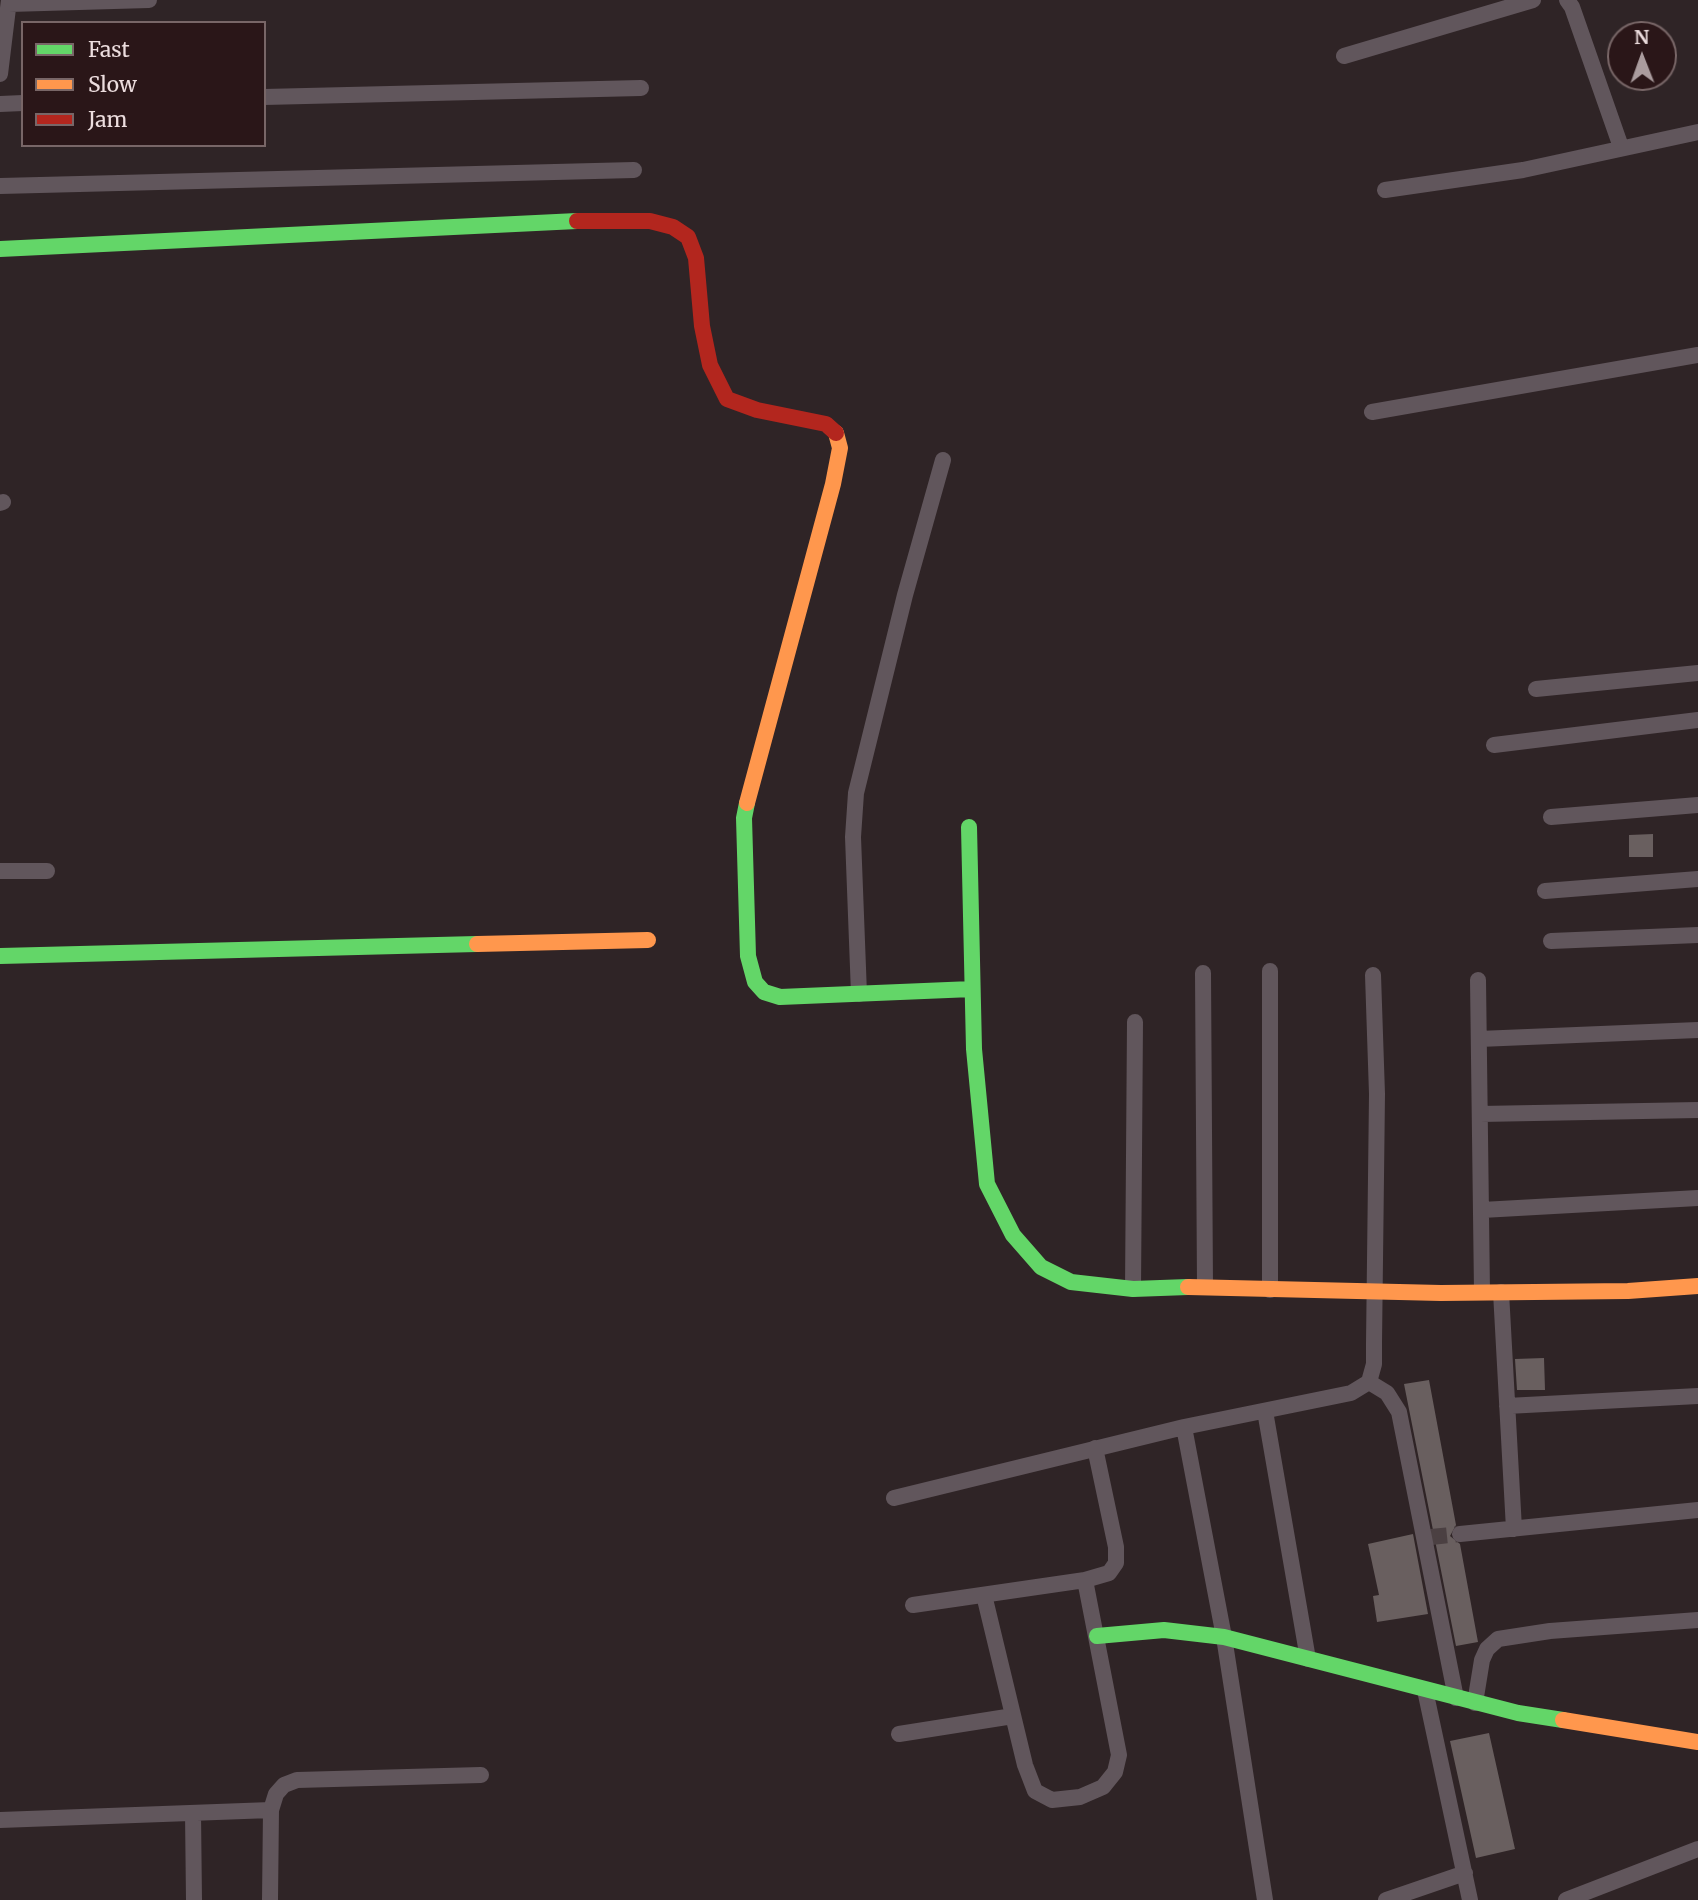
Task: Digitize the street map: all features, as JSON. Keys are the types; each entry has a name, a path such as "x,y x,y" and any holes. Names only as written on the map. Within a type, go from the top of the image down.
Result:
{"street":[{"path":"0,74 9,2 149,0"},
{"path":"1344,56 1533,0"},
{"path":"1567,0 1572,7 1621,148"},
{"path":"266,97 641,88"},
{"path":"0,104 21,103"},
{"path":"1385,190 1523,170 1698,132"},
{"path":"0,186 634,170"},
{"path":"0,249 619,220 650,221 673,226 688,237 696,258 702,326 710,365 727,399 757,410 826,424 837,434 840,448 833,484 750,784 743,853 748,956 755,982 764,992 780,997 972,989"},
{"path":"1372,412 1698,355"},
{"path":"859,994 853,836 856,793 905,595 943,460"},
{"path":"1536,689 1698,673"},
{"path":"1494,745 1698,720"},
{"path":"1551,817 1698,805"},
{"path":"969,827 972,989 987,1184 1013,1235 1041,1267 1070,1282 1133,1289 1205,1286 1270,1290 1501,1292 1628,1291 1698,1286"},
{"path":"0,871 47,871"},
{"path":"1545,891 1698,879"},
{"path":"1551,941 1698,935"},
{"path":"0,956 648,940"},
{"path":"1270,971 1270,1290"},
{"path":"1203,972 1205,1286"},
{"path":"894,1498 1185,1427 1351,1393 1369,1382 1374,1364 1377,1094 1373,975"},
{"path":"1479,980 1482,1292"},
{"path":"1133,1289 1135,1022"},
{"path":"1479,1039 1698,1030"},
{"path":"1480,1114 1698,1110"},
{"path":"1482,1210 1698,1198"},
{"path":"1501,1292 1514,1529"},
{"path":"1369,1382 1387,1393 1399,1412 1427,1538 1456,1698"},
{"path":"1507,1406 1698,1396"},
{"path":"1265,1411 1308,1659"},
{"path":"1185,1427 1224,1637 1265,1900"},
{"path":"913,1605 1086,1580 1109,1573 1116,1563 1116,1547 1095,1448"},
{"path":"1460,1534 1698,1510"},
{"path":"984,1595 1025,1765 1035,1791 1052,1800 1080,1797 1103,1787 1115,1772 1119,1755 1086,1580"},
{"path":"1475,1703 1482,1660 1487,1649 1498,1639 1550,1631 1698,1620"},
{"path":"1097,1636 1164,1630 1224,1637 1517,1713 1698,1742"},
{"path":"1426,1690 1470,1900"},
{"path":"899,1734 1013,1716"},
{"path":"270,1900 271,1810 276,1794 284,1785 297,1780 481,1775"},
{"path":"0,1821 271,1810"},
{"path":"193,1813 194,1900"},
{"path":"1566,1900 1698,1849"},
{"path":"1386,1900 1465,1874"}],"building":[{"path":"1653,834 1653,857 1629,857 1629,835"},
{"path":"1544,1358 1545,1390 1517,1390 1515,1359"},
{"path":"1429,1380 1456,1525 1450,1536 1460,1544 1478,1642 1456,1646 1404,1384"},
{"path":"1413,1534 1428,1614 1377,1622 1373,1596 1379,1595 1368,1544"},
{"path":"1489,1733 1515,1849 1476,1858 1450,1741"}],"tunnel":[{"path":"1431,1537 1460,1534"}],"traffic: fast":[{"path":"0,249 577,221"},
{"path":"747,803 744,818 748,956 755,982 764,992 780,997 972,989"},
{"path":"969,827 974,1049 987,1184 1013,1235 1041,1267 1071,1282 1133,1289 1188,1287"},
{"path":"0,956 477,944"},
{"path":"1097,1636 1164,1630 1224,1637 1518,1713 1563,1720"}],"traffic: slow":[{"path":"747,803 833,484 840,448 836,433"},
{"path":"477,944 648,940"},
{"path":"1188,1287 1441,1293 1628,1291 1698,1286"},
{"path":"1563,1720 1698,1742"}],"traffic: jam":[{"path":"577,221 650,221 673,227 688,237 696,258 702,326 710,365 727,399 757,410 826,424 836,433"}]}
